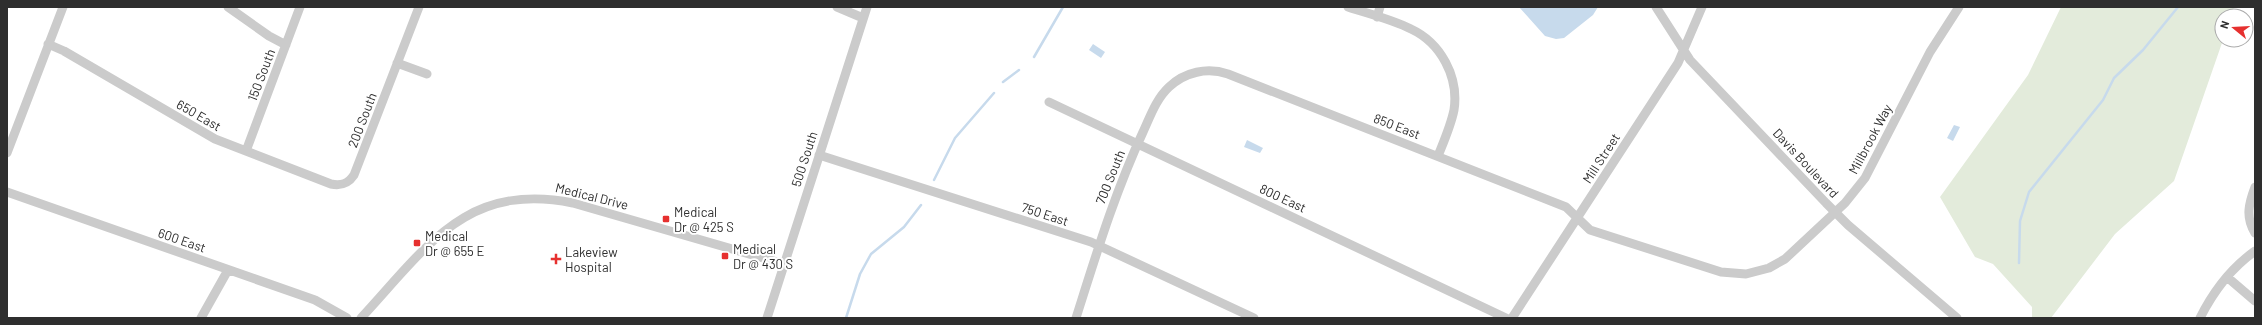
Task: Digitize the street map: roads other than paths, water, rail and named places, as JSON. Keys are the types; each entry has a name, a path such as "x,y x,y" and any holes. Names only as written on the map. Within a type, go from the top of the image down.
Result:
{"street":[{"path":"7,153 63,7"},
{"path":"228,7 269,36 286,45"},
{"name":"150 South","path":"246,151 300,7"},
{"name":"200 South","path":"345,184 352,179 356,171 419,7"},
{"path":"836,7 863,18"},
{"name":"500 South","path":"767,318 867,7"},
{"path":"1348,7 1412,29 1428,40 1441,55 1454,86 1454,110 1438,156"},
{"path":"1377,17 1380,7"},
{"name":"Davis Boulevard","path":"1656,7 1684,51 1835,212 1957,318"},
{"name":"Mill Street","path":"1512,318 1684,51 1702,7"},
{"name":"Millbrook Way","path":"1577,218 1590,230 1717,271 1741,274 1762,271 1777,265 1853,195 1865,178 1922,67 1959,7"},
{"name":"650 East","path":"48,44 64,51 210,137 331,184 345,184"},
{"path":"398,63 427,74"},
{"name":"850 East","path":"1202,71 1215,71 1228,74 1438,156 1566,207 1577,218"},
{"name":"700 South","path":"1076,318 1118,189 1157,103 1168,88 1184,76 1202,71"},
{"name":"800 East","path":"1049,102 1506,318"},
{"name":"750 East","path":"819,155 1099,246 1254,318"},
{"path":"2255,187 2248,207 2248,215 2255,233"},
{"name":"600 East","path":"7,192 320,302 346,318"},
{"name":"Medical Drive","path":"361,318 430,242 447,227 480,209 515,199 544,198 573,203 784,264"},
{"path":"2200,318 2216,290 2227,277 2255,251"},
{"path":"201,318 228,270"},
{"path":"2227,277 2255,301"}],"water":[{"path":"1519,7 1598,7 1593,15 1564,38 1556,39 1545,36"},
{"path":"1093,44 1105,52 1101,58 1089,50"},
{"path":"1954,125 1960,127 1953,141 1947,138"},
{"path":"1247,140 1263,148 1260,153 1244,147"}],"waterway":[{"path":"1034,57 1063,7"},
{"path":"2019,263 2020,221 2029,192 2103,100 2114,78 2143,50 2178,7"},
{"path":"1003,82 1019,70"},
{"path":"934,180 955,138 994,93"},
{"path":"846,318 860,274 871,254 904,227 921,205"}],"place":[{"name":"Medical Dr @ 425 S","path":"666,219"},
{"name":"Medical Dr @ 655 E","path":"417,243"},
{"name":"Medical Dr @ 430 S","path":"725,256"},
{"name":"Lakeview Hospital","path":"556,259"}]}
